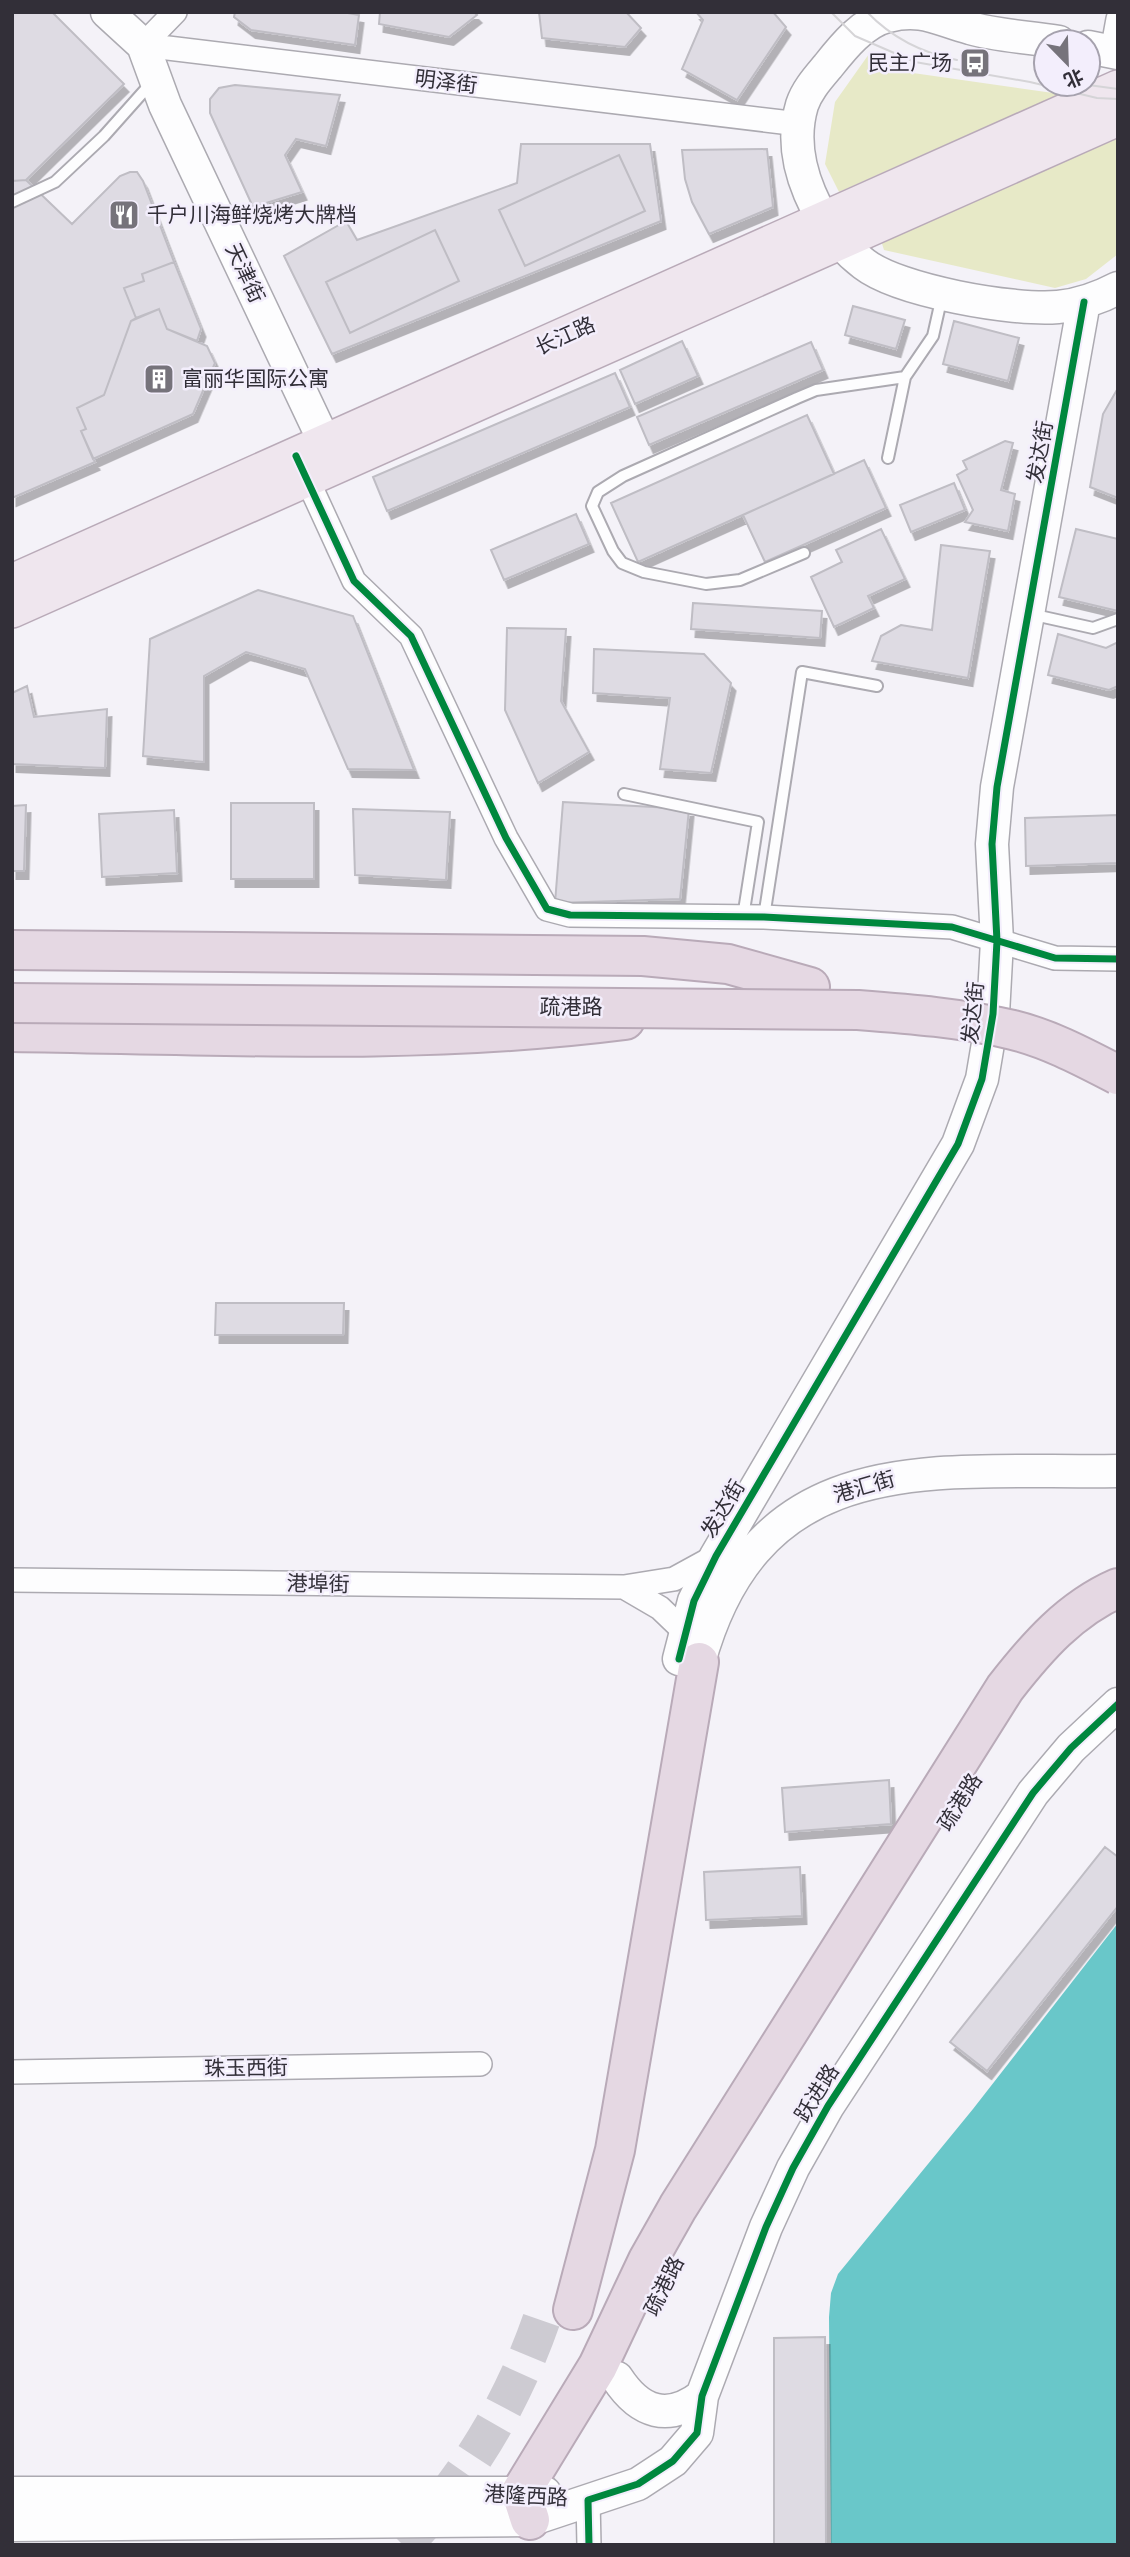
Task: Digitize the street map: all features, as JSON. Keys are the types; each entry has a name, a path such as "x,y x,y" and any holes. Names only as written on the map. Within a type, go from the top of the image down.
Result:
{"highway":[{"path":"12,950 643,956 727,964 810,987"},
{"name":"疏港路","path":"12,981 810,987 938,993 1022,1007 1118,1047"},
{"name":"疏港路","path":"12,1003 858,1010 936,1015 1016,1031 1076,1053 1118,1075"},
{"path":"12,1032 406,1038 554,1029 719,1009"},
{"path":"790,2050 1005,1688 1053,1631 1080,1609 1118,1588"},
{"name":"疏港路","path":"533,2502 649,2260 678,2207 790,2050 1023,1702 1067,1647 1118,1612"},
{"path":"560,2307 573,2223 592,2149 688,1651"},
{"name":"疏港路","path":"533,2502 617,2378 790,2050"}],"main road":[{"name":"长江路","path":"12,610 316,461 831,231 1118,88"},
{"name":"长江路","path":"831,231 1118,118"},
{"name":"长江路","path":"12,582 316,461"}],"street":[{"path":"107,12 143,45 176,12"},
{"path":"1032,38 970,28 928,12 860,19 841,50 810,88 799,124 801,168 831,231 865,265 896,280 942,293 1024,307 1058,307 1084,302 1118,288"},
{"path":"1106,51 1118,19"},
{"name":"天津街","path":"143,45 316,461"},
{"name":"明泽街","path":"143,45 799,124"},
{"name":"发达街","path":"688,1651 694,1601 716,1556 757,1522 958,1144 982,1079 993,1014 997,941 992,844 996,787 1030,614 1084,302"},
{"path":"316,461 354,581 411,636 506,838 547,909 570,915 754,917 952,927 1055,958 1118,959"},
{"name":"港汇街","path":"688,1651 742,1565 757,1522 789,1496 821,1478 870,1463 915,1456 1118,1452"},
{"name":"港汇街","path":"757,1522 801,1510 841,1490 879,1479 918,1474 1118,1471"},
{"name":"港埠街","path":"12,1580 624,1587 674,1579 716,1556"},
{"path":"624,1587 660,1608 688,1651"},
{"name":"跃进路","path":"588,2501 638,2484 673,2461 696,2433 702,2396 766,2227 793,2168 828,2106 1033,1793 1071,1748 1118,1704"},
{"name":"珠玉西街","path":"12,2072 480,2064"},
{"path":"617,2378 629,2396 645,2407 668,2412 686,2408 702,2396"},
{"name":"港隆西路","path":"12,2493 533,2502"},
{"path":"588,2501 589,2545"},
{"name":"港隆西路","path":"12,2525 588,2501"}],"lane":[{"path":"12,202 55,182 104,136 155,79"},
{"path":"888,458 905,377 933,336 942,293"},
{"path":"804,554 740,580 706,584 644,572 622,563 613,551 592,506 598,492 623,476 816,390 905,377"},
{"path":"1030,614 1093,628 1118,619"},
{"path":"754,917 802,672 877,686"},
{"path":"624,794 758,822 754,917"}],"green space":[{"name":"民主广场","path":"869,54 906,72 1032,90 1032,98 1051,98 839,192 825,164 835,102"},
{"path":"1118,125 1118,254 1086,279 1055,288 884,250 879,234"}],"water":[{"path":"1118,1923 1118,2545 831,2545 829,2317 831,2293 838,2274 973,2109"}],"building":[{"path":"12,12 52,12 124,84 26,180 12,181"},
{"path":"235,12 342,12 359,15 355,45 251,30 234,17"},
{"path":"380,12 474,12 477,15 449,37 379,24"},
{"path":"539,12 626,12 641,28 625,47 542,38"},
{"path":"696,12 773,12 786,27 737,100 682,69 703,20"},
{"path":"235,85 340,95 326,146 296,139 285,155 302,192 253,207 210,113 210,99 219,88"},
{"path":"521,144 650,144 661,221 332,354 284,256 346,221 357,240 517,183"},
{"path":"767,149 773,207 709,234 692,202 685,179 682,150"},
{"path":"619,155 645,211 525,266 499,210"},
{"path":"137,172 143,181 174,262 142,274 144,281 124,288 136,318 131,321 104,395 77,408 86,429 81,431 95,462 12,498 12,181 26,180 72,224 120,176"},
{"path":"435,230 459,281 350,333 326,282"},
{"path":"174,262 201,329 197,341 167,329 159,309 136,318 124,288 144,281 142,274"},
{"path":"853,306 905,320 896,349 845,335"},
{"name":"富丽华国际公寓","path":"159,309 167,329 207,346 215,363 193,414 93,459 81,431 86,429 77,408 104,395 131,321"},
{"path":"954,321 1019,338 1008,381 943,364"},
{"path":"682,341 698,376 635,404 620,370"},
{"path":"811,342 823,370 649,445 637,417"},
{"path":"615,373 630,407 387,511 373,477"},
{"path":"1118,388 1118,498 1090,487 1103,414"},
{"path":"807,415 834,474 638,562 611,503"},
{"path":"1005,441 1013,443 1001,490 1015,494 1008,531 965,522 973,510 957,475 967,469 963,461"},
{"path":"864,460 886,508 765,562 743,515"},
{"path":"954,483 965,510 911,532 900,505"},
{"path":"576,514 589,544 504,580 491,550"},
{"path":"881,529 905,579 868,596 874,608 834,627 811,577 842,562 836,550"},
{"path":"1076,529 1118,539 1118,611 1059,597"},
{"path":"941,545 990,551 968,678 872,661 881,636 901,625 932,630"},
{"path":"258,590 353,616 414,770 348,769 305,669 246,652 204,676 204,762 143,756 150,639"},
{"path":"693,603 822,611 820,638 691,629"},
{"path":"507,628 566,629 561,701 589,752 538,783 505,710"},
{"path":"1058,634 1106,648 1118,642 1118,686 1109,690 1048,675"},
{"path":"594,649 704,654 731,683 711,773 660,769 670,698 593,693"},
{"path":"27,686 34,717 107,709 105,768 12,764 12,693"},
{"path":"563,802 689,809 680,899 555,903"},
{"path":"231,803 314,803 314,879 231,879"},
{"path":"26,805 24,871 12,871 12,806"},
{"path":"353,809 450,812 446,880 355,875"},
{"path":"174,810 177,873 102,877 99,814"},
{"path":"1118,815 1118,863 1026,866 1025,818"},
{"path":"216,1303 344,1303 343,1335 215,1335"},
{"path":"889,1780 891,1824 785,1832 782,1788"},
{"path":"1105,1847 1118,1857 1118,1906 987,2071 950,2042"},
{"path":"800,1867 802,1916 706,1920 704,1872"},
{"path":"825,2337 826,2545 774,2545 774,2338"}],"tunnel":[{"path":"403,2545 449,2492 489,2433 522,2369 547,2303"}],"tram line":[{"path":"831,12 855,36 915,62 1030,82 1097,98 1118,99"},
{"path":"867,12 908,43 957,60"},
{"path":"1102,87 1118,89"}],"cycle path":[{"path":"679,1659 694,1601 716,1556 958,1144 982,1079 993,1014 997,941 992,844 997,787 1084,302"},
{"path":"296,456 354,581 411,636 506,838 547,909 570,915 764,917 952,927 1055,958 1118,959"},
{"path":"589,2545 588,2500 638,2484 673,2461 697,2433 702,2396 766,2227 793,2168 828,2106 1033,1793 1071,1748 1118,1704"}],"place":[{"name":"民主广场","path":"975,63"},
{"name":"千户川海鲜烧烤大牌档","path":"124,215"},
{"name":"富丽华国际公寓","path":"159,379"}]}
